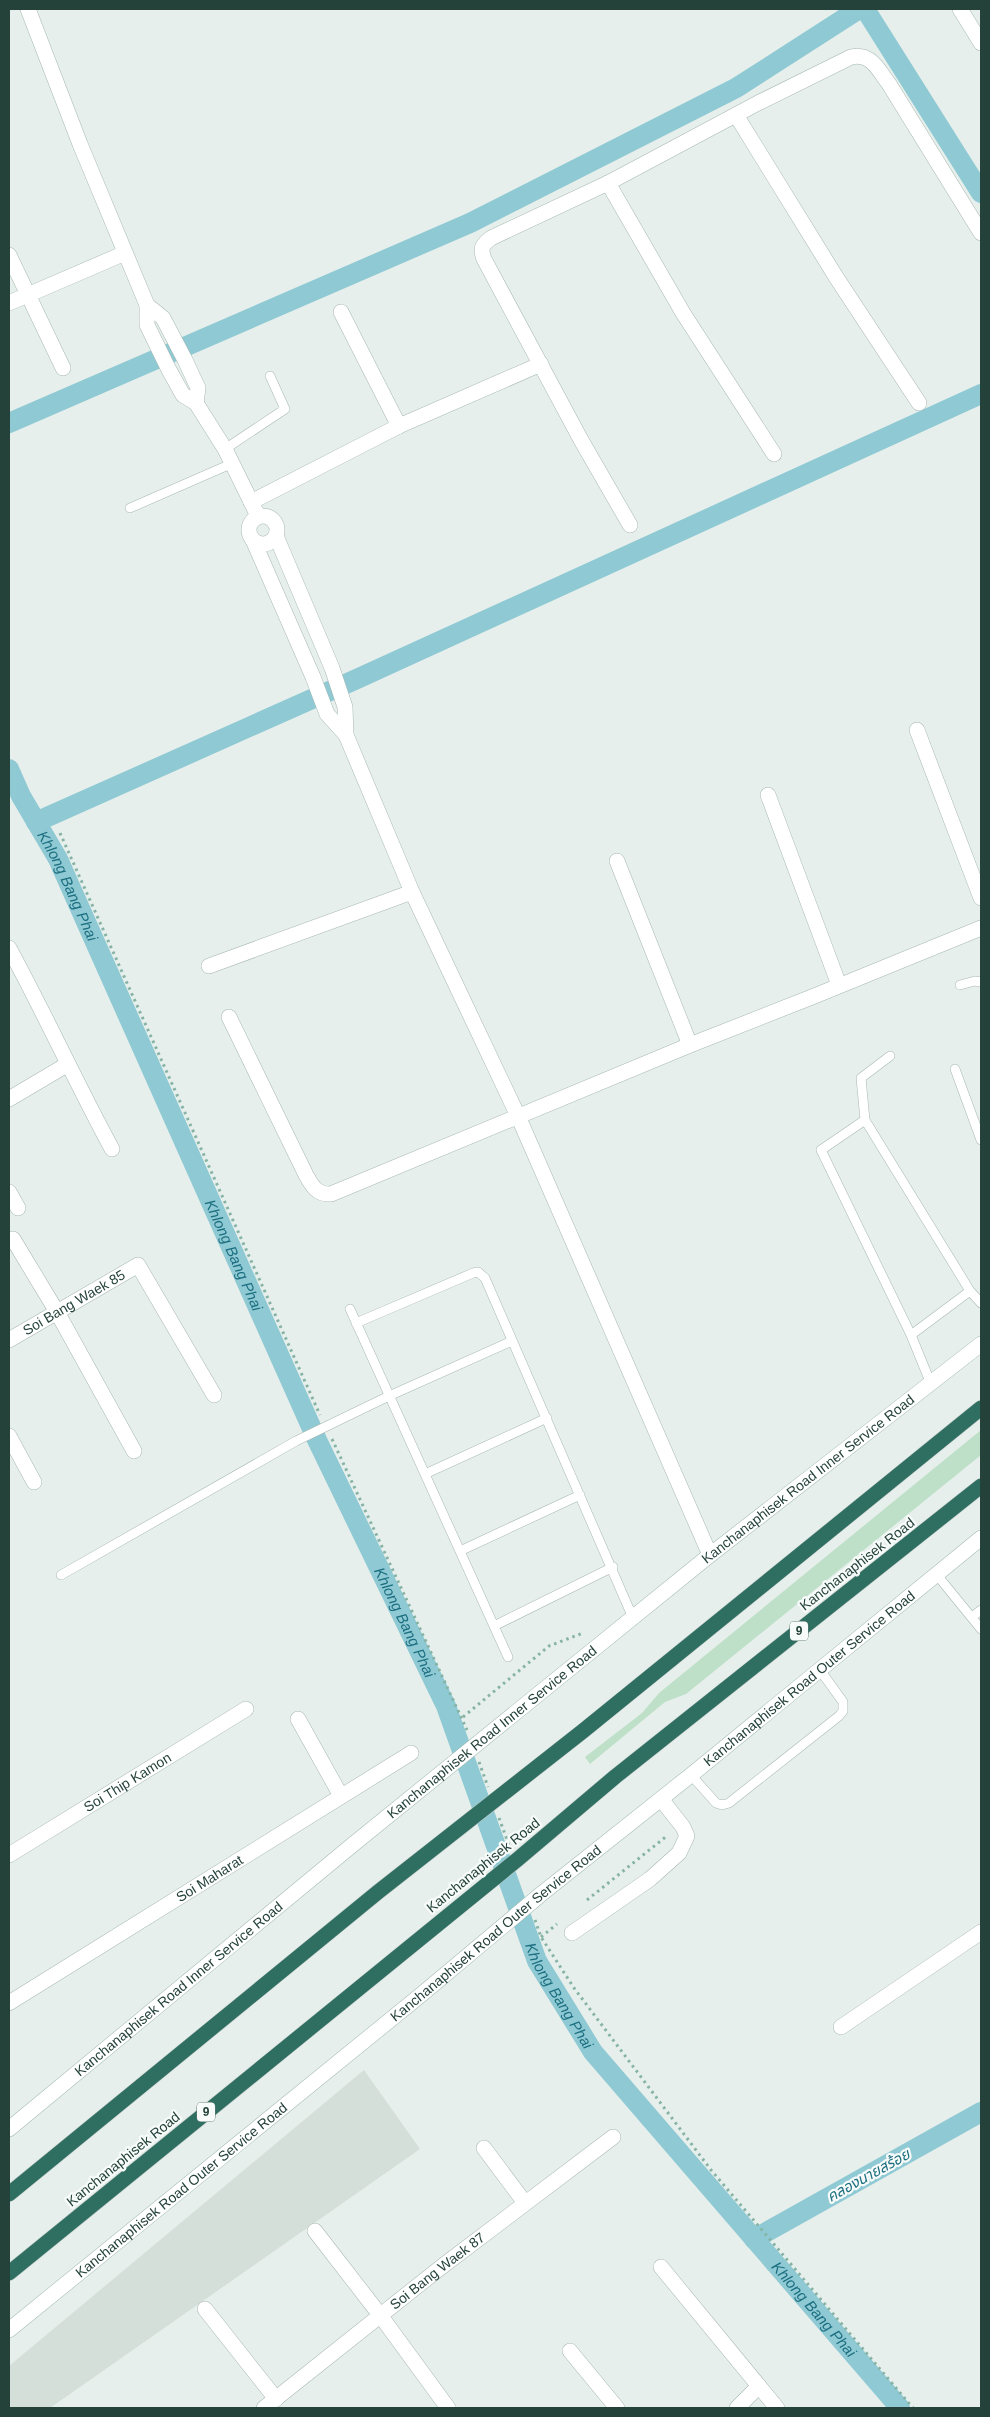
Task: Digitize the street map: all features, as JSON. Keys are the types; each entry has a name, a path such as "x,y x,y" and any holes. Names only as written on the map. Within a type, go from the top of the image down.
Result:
{"highway":[{"path":"9,2194 378,1892 583,1731 981,1408"},
{"name":"Kanchanaphisek Road","path":"9,2274 616,1776 981,1486"}],"street":[{"path":"28,9 147,305 147,326 182,395 196,403 225,449 258,516"},
{"path":"960,9 981,43"},
{"path":"630,525 581,440 484,259 481,250 483,244 491,238 608,183 851,57 860,55 867,57 889,84 981,233"},
{"path":"736,115 836,277 919,403"},
{"path":"608,183 683,313 774,454"},
{"path":"9,303 125,253"},
{"path":"9,255 63,368"},
{"path":"147,305 162,318 171,332 198,388 196,403"},
{"path":"341,312 399,426"},
{"path":"251,502 399,426 541,364"},
{"path":"258,516 268,516 275,523 276,536 317,628 332,668 345,708 346,735"},
{"path":"258,516 249,527 248,532 313,677 327,714 346,735 412,892 518,1116 710,1556"},
{"path":"252,540 266,544 276,536"},
{"path":"295,636 317,628"},
{"path":"917,730 981,898"},
{"path":"768,795 839,986"},
{"path":"617,861 690,1045"},
{"path":"209,966 412,892"},
{"path":"229,1017 306,1175 314,1188 323,1194 331,1194 690,1045 981,928"},
{"path":"9,948 112,1149"},
{"path":"9,1099 68,1064"},
{"path":"9,1192 18,1208"},
{"path":"12,1239 57,1312 134,1451"},
{"name":"Soi Bang Waek 85","path":"9,1340 138,1265 214,1395"},
{"name":"Kanchanaphisek Road Inner Service Road","path":"9,2129 356,1842 633,1618 981,1344"},
{"path":"9,1436 34,1482"},
{"name":"Kanchanaphisek Road Outer Service Road","path":"9,2330 981,1538"},
{"name":"Soi Thip Kamon","path":"9,1855 246,1710"},
{"path":"298,1719 341,1796"},
{"name":"Soi Maharat","path":"9,2003 411,1753"},
{"path":"572,1933 650,1879 679,1854 688,1836 683,1826 661,1799"},
{"path":"841,2027 981,1932"},
{"name":"Soi Bang Waek 87","path":"269,2405 380,2315 613,2136"},
{"path":"484,2148 525,2203"},
{"path":"315,2231 380,2315 448,2408"},
{"path":"661,2267 777,2408"},
{"path":"205,2309 269,2405"},
{"path":"570,2351 617,2408"},
{"path":"737,2408 759,2386"}],"lane":[{"path":"225,449 285,409 270,376"},
{"path":"130,508 233,463"},
{"path":"960,985 975,980 981,982"},
{"path":"890,1056 861,1078 864,1120 970,1291 981,1304"},
{"path":"955,1069 981,1140"},
{"path":"864,1120 821,1150 911,1335 931,1384"},
{"path":"356,1323 478,1272 485,1278 613,1567 633,1618"},
{"path":"911,1335 970,1291"},
{"path":"350,1309 508,1658"},
{"path":"61,1575 296,1440 327,1424 512,1341"},
{"path":"425,1474 546,1418"},
{"path":"460,1551 580,1495"},
{"path":"494,1626 613,1567"},
{"path":"937,1575 981,1629"},
{"path":"972,1617 981,1610"},
{"path":"691,1775 716,1803 722,1805 729,1803 838,1716 843,1711 843,1702 820,1670"}],"path":[{"path":"60,833 327,1424"},
{"path":"329,1433 463,1717 469,1735"},
{"path":"463,1717 549,1646 583,1632"},
{"path":"476,1754 489,1790"},
{"path":"496,1809 512,1854"},
{"path":"580,1906 672,1832"},
{"path":"535,1918 542,1937 574,1988 711,2170 913,2408"},
{"path":"542,1937 564,1918"}],"shaded area":[{"path":"364,2070 420,2149 50,2408 9,2408 9,2366"}],"green space":[{"path":"981,1430 981,1455 686,1694 665,1702 590,1764 585,1757 642,1713 659,1693"}],"waterway":[{"path":"9,423 470,223 736,88 859,9"},
{"path":"865,9 981,193"},
{"path":"36,822 359,678 981,394"},
{"name":"Khlong Bang Phai","path":"9,769 21,796 58,859 317,1440 446,1706 537,1961 593,2052 900,2408"},
{"name":"คลองนายสร้อย","path":"754,2239 981,2112"}]}
